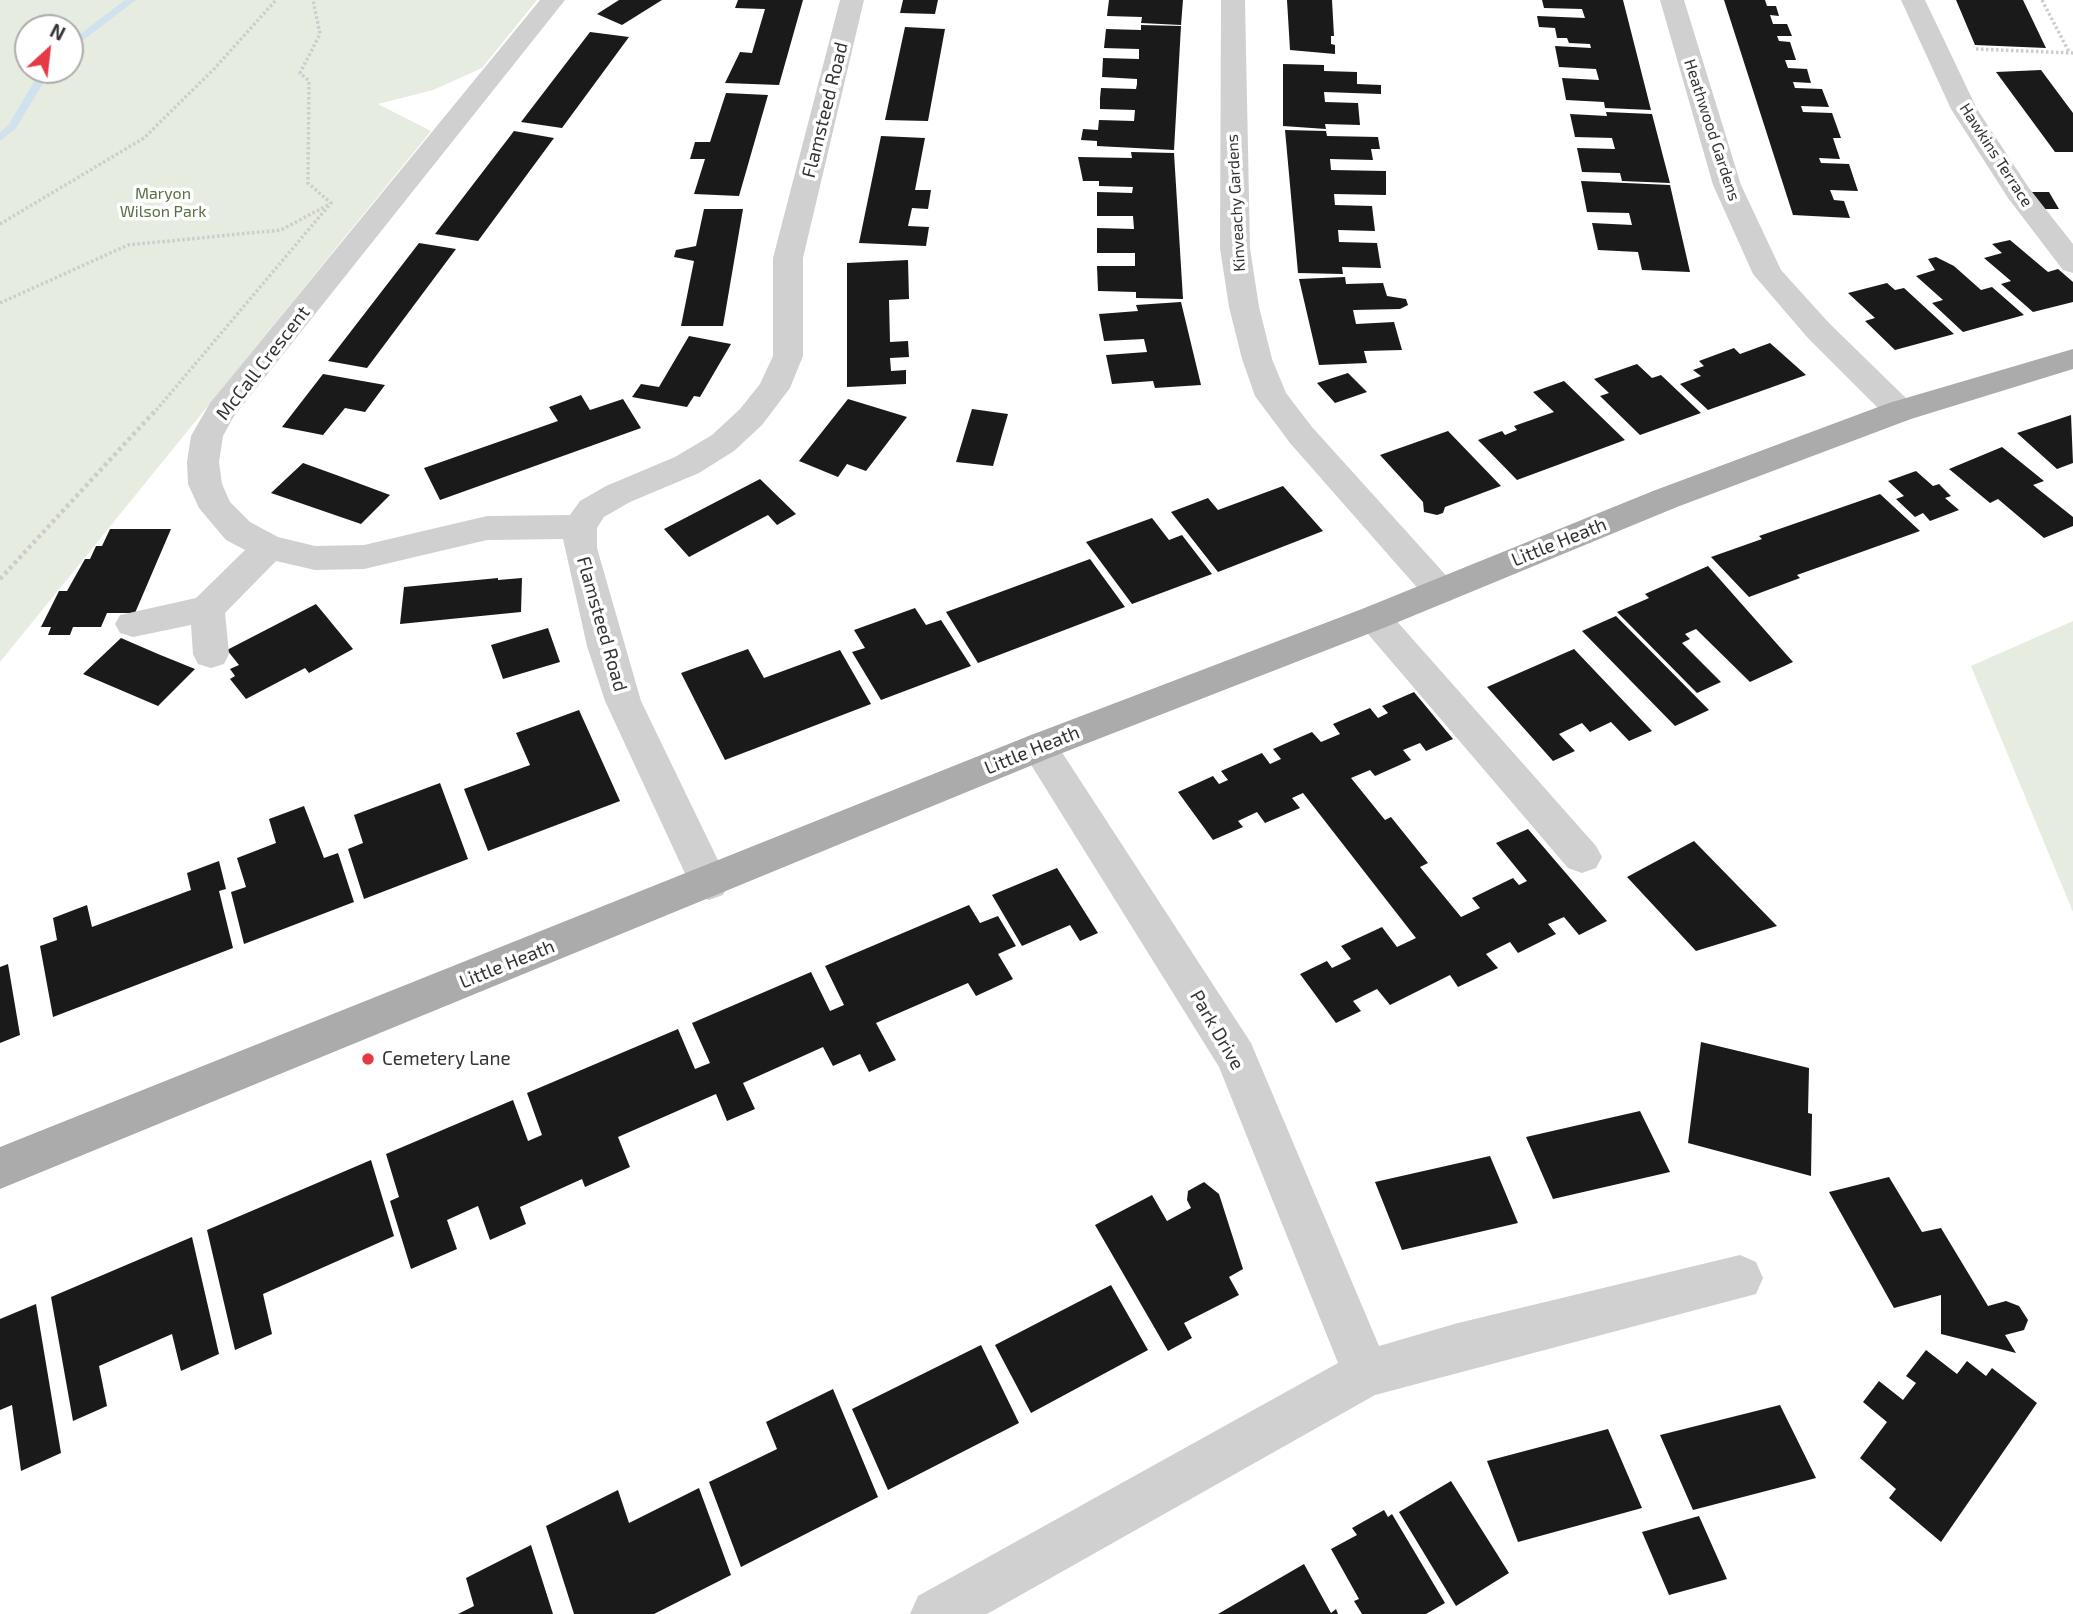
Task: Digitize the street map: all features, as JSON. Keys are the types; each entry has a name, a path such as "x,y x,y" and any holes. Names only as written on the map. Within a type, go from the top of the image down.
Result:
{"main road":[{"name":"Little Heath","path":"0,1168 709,883 1039,747 1440,592 1665,499 1900,411 2073,359"}],"street":[{"name":"McCall Crescent","path":"554,0 221,411 207,436 203,462 205,484 216,508 238,531 269,547 315,558 365,558 487,528 580,527"},
{"name":"Flamsteed Road","path":"709,883 623,701 605,646 580,548 580,527 592,509 618,494 687,466 723,443 751,418 774,388 788,356 788,258 852,0"},
{"name":"Kinveachy Gardens","path":"1233,0 1232,178 1235,248 1244,307 1257,359 1271,396 1301,435 1440,592"},
{"name":"Heathwood Gardens","path":"1672,0 1727,185 1768,274 1818,330 1900,411"},
{"name":"Hawkins Terrace","path":"1913,0 1964,109 2018,192 2063,255 2073,264"},
{"path":"133,624 207,609 269,547"},
{"path":"207,609 211,654"},
{"path":"1374,618 1582,857"},
{"name":"Park Drive","path":"1039,747 1236,1057 1366,1374"},
{"path":"936,1614 1366,1374 1458,1347 1741,1278"}],"path":[{"path":"0,224 144,138 214,69 276,0"},
{"path":"313,0 320,34 300,73 309,81 308,183 331,204"},
{"path":"2042,0 2071,53"},
{"path":"1969,49 2071,53"},
{"path":"0,579 138,431 331,204"},
{"path":"0,303 128,246 281,230 331,204 388,208"}],"green space":[{"name":"Maryon Wilson Park","path":"0,0 537,0 482,68 433,90 378,104 431,131 0,662"},
{"path":"2073,621 2073,912 1971,666"}],"building":[{"path":"619,0 662,0 622,25 597,14"},
{"path":"738,0 803,0 779,85 725,83 740,52 752,53 765,9 735,8"},
{"path":"903,0 938,0 935,14 900,13"},
{"path":"1109,0 1183,0 1181,25 1141,23 1142,17 1107,16"},
{"path":"1287,0 1332,0 1334,36 1331,36 1331,44 1335,45 1335,54 1290,50"},
{"path":"1542,0 1623,0 1651,110 1605,108 1604,102 1566,100 1562,78 1599,80 1596,69 1559,67 1555,46 1591,48 1590,44 1569,43 1567,38 1557,38 1555,28 1539,27 1537,16 1585,18 1582,9 1544,8"},
{"path":"1724,0 1765,0 1767,6 1776,6 1779,16 1770,15 1773,24 1787,24 1792,36 1777,36 1779,41 1790,42 1796,60 1785,60 1788,68 1807,69 1811,83 1793,82 1795,88 1822,89 1829,107 1801,106 1803,112 1832,113 1841,138 1833,138 1840,159 1819,158 1821,163 1849,164 1858,191 1830,190 1834,200 1844,201 1850,218 1793,215"},
{"path":"1956,0 2023,0 2046,48 1975,45"},
{"path":"1141,25 1181,26 1174,150 1097,146 1097,141 1081,140 1083,129 1098,130 1099,120 1134,121 1135,110 1100,109 1100,98 1101,88 1136,89 1137,84 1137,79 1102,77 1103,58 1139,59 1139,49 1104,48 1106,29 1141,30"},
{"path":"905,27 945,29 928,121 885,120"},
{"path":"590,32 629,37 562,128 521,122"},
{"path":"1283,64 1324,65 1324,71 1357,72 1357,84 1381,85 1381,94 1324,92 1325,102 1358,103 1360,125 1325,124 1326,129 1283,126"},
{"path":"2041,70 2073,113 2073,152 2055,152 1996,72"},
{"path":"726,93 768,95 739,196 694,194 705,159 690,159 695,142 710,142"},
{"path":"1606,112 1652,114 1670,183 1622,181 1620,173 1582,172 1577,148 1615,149 1612,138 1575,137 1570,114 1607,116"},
{"path":"1285,130 1326,131 1327,136 1378,137 1380,149 1371,149 1373,160 1330,159 1331,170 1386,171 1386,195 1334,194 1335,205 1372,206 1375,231 1338,230 1339,242 1377,243 1381,268 1342,267 1343,274 1298,273"},
{"path":"514,131 554,138 478,241 435,234"},
{"path":"881,136 925,138 915,190 931,190 928,209 912,208 908,226 929,227 926,246 859,243"},
{"path":"1131,152 1174,153 1183,299 1136,298 1136,292 1098,291 1097,266 1135,266 1135,253 1097,253 1097,228 1134,229 1133,216 1097,216 1097,192 1132,193 1133,187 1099,186 1099,181 1083,181 1078,157 1132,158"},
{"path":"1581,181 1670,185 1690,272 1642,270 1638,252 1598,250 1592,223 1632,225 1629,213 1587,212"},
{"path":"2030,192 2049,192 2059,209 2040,209"},
{"path":"704,209 743,209 723,326 681,326 694,261 674,257 676,250 696,246"},
{"path":"2010,240 2048,272 2058,269 2073,282 2073,302 2033,312 2001,284 2011,281 1984,258 2002,253 1992,244"},
{"path":"419,243 456,249 367,368 328,361"},
{"path":"1936,257 1954,266 1981,290 1992,287 2024,315 1963,332 1932,303 1943,300 1916,276 1935,270 1928,259"},
{"path":"908,260 909,299 889,300 890,342 908,341 909,357 890,358 891,371 906,370 906,384 847,387 847,263"},
{"path":"1345,277 1346,284 1383,283 1387,296 1406,299 1408,305 1400,309 1353,310 1356,324 1394,322 1402,350 1364,351 1367,363 1319,365 1299,279"},
{"path":"1887,283 1895,290 1904,288 1954,334 1895,350 1865,321 1875,318 1848,293"},
{"path":"1181,302 1201,385 1155,388 1153,381 1112,384 1106,355 1147,352 1144,339 1104,341 1099,314 1138,311 1136,305"},
{"path":"689,336 731,344 700,397 694,396 687,407 632,397 641,384 659,387"},
{"path":"1770,343 1806,375 1708,410 1680,384 1701,376 1693,370 1704,366 1699,361 1734,348 1740,354"},
{"path":"1637,364 1652,378 1661,375 1701,413 1640,435 1600,396 1609,393 1594,379"},
{"path":"1348,373 1367,392 1335,403 1317,383"},
{"path":"323,374 385,385 365,412 345,408 323,435 282,427"},
{"path":"1564,381 1625,440 1517,480 1478,440 1502,431 1505,435 1517,430 1514,426 1554,412 1533,392"},
{"path":"581,395 590,410 623,399 641,428 440,500 424,468 558,421 549,407"},
{"path":"848,399 907,417 866,471 847,464 838,477 799,461"},
{"path":"972,409 1008,414 993,466 956,462"},
{"path":"2071,415 2073,463 2057,469 2017,433"},
{"path":"1448,431 1501,486 1445,507 1443,513 1437,515 1424,512 1423,502 1380,455"},
{"path":"2002,447 2044,481 2033,485 2073,517 2073,526 2044,538 1998,499 1990,503 1949,469"},
{"path":"303,463 390,495 361,524 271,493"},
{"path":"1916,471 1933,486 1939,484 1951,496 1945,498 1959,510 1930,521 1923,513 1915,517 1896,499 1904,496 1888,481"},
{"path":"760,479 796,514 777,525 768,515 689,557 664,529"},
{"path":"1283,486 1323,531 1218,572 1171,512 1208,498 1218,510"},
{"path":"1880,494 1920,531 1797,575 1800,578 1749,597 1711,557 1762,539 1759,536"},
{"path":"1152,518 1169,540 1182,535 1212,574 1132,604 1086,542"},
{"path":"110,529 171,529 135,613 107,613 101,627 73,627 70,635 48,635 51,627 41,627 59,591 67,591 85,559 90,559 96,546 102,546"},
{"path":"1090,559 1125,607 978,663 946,612"},
{"path":"1708,566 1793,662 1750,682 1696,629 1685,634 1690,639 1682,643 1721,682 1697,693 1617,612 1649,598 1645,594"},
{"path":"522,578 521,612 400,624 404,587"},
{"path":"316,604 353,649 309,673 305,668 246,699 230,679 235,676 230,669 239,665 227,650"},
{"path":"915,608 926,625 941,620 971,666 881,700 852,652 865,648 854,630"},
{"path":"1616,616 1709,710 1675,726 1582,631"},
{"path":"548,628 560,662 503,679 491,645"},
{"path":"121,638 195,669 158,706 83,674"},
{"path":"748,649 764,678 840,650 871,704 725,760 681,673"},
{"path":"1574,649 1652,731 1629,741 1611,722 1590,732 1582,723 1559,734 1575,751 1553,761 1487,687"},
{"path":"1414,692 1453,739 1426,751 1420,743 1403,750 1411,760 1375,776 1370,770 1351,778 1385,820 1391,817 1428,863 1420,867 1461,917 1480,908 1472,898 1513,878 1519,885 1527,881 1496,843 1528,829 1607,921 1579,935 1564,917 1548,924 1556,934 1518,953 1510,942 1486,954 1498,968 1458,987 1450,975 1390,1005 1377,989 1353,1001 1361,1011 1336,1023 1300,974 1327,961 1332,968 1351,959 1341,946 1382,927 1397,947 1416,938 1303,793 1292,798 1300,808 1265,823 1257,812 1238,821 1243,827 1213,840 1178,792 1213,776 1219,784 1228,780 1221,771 1262,753 1270,764 1281,759 1273,749 1312,732 1321,742 1340,734 1333,724 1370,708 1378,718 1388,713 1382,706"},
{"path":"579,710 620,801 488,851 464,789 530,765 516,733"},
{"path":"440,783 468,859 364,899 348,849 363,843 354,815"},
{"path":"304,806 324,858 338,853 354,902 244,944 231,892 246,887 237,858 276,843 269,819"},
{"path":"1694,841 1777,926 1696,951 1627,877"},
{"path":"219,861 226,889 219,891 233,948 53,1017 40,946 57,940 53,918 87,905 92,927 191,890 187,873"},
{"path":"1057,868 1098,933 1080,941 1070,925 1022,946 992,895"},
{"path":"969,905 980,923 998,916 1016,946 998,954 1013,979 976,996 968,983 876,1023 896,1060 869,1072 860,1054 833,1066 823,1047 743,1083 755,1109 727,1121 716,1094 618,1137 630,1167 585,1187 582,1179 520,1207 526,1224 490,1240 478,1206 447,1220 457,1249 411,1269 390,1201 399,1197 386,1154 513,1100 528,1141 542,1135 527,1093 678,1029 695,1069 710,1063 692,1023 811,972 830,1011 844,1005 825,966"},
{"path":"8,964 20,1035 0,1043 0,967"},
{"path":"1701,1042 1809,1068 1808,1113 1812,1114 1811,1176 1688,1143"},
{"path":"1640,1111 1670,1172 1553,1199 1526,1137"},
{"path":"1490,1156 1518,1223 1402,1250 1375,1182"},
{"path":"371,1160 394,1236 263,1294 272,1334 235,1350 207,1230"},
{"path":"1889,1177 1922,1232 1941,1228 1988,1306 2006,1301 2019,1306 2028,1320 2024,1330 2005,1335 2016,1353 1941,1334 1941,1295 1894,1308 1829,1192"},
{"path":"1204,1182 1219,1194 1243,1269 1229,1277 1239,1295 1184,1323 1192,1338 1168,1351 1095,1225 1152,1195 1167,1221 1191,1208 1187,1200 1188,1191"},
{"path":"192,1237 219,1354 181,1371 172,1334 99,1366 107,1406 73,1421 51,1297"},
{"path":"1111,1285 1148,1350 1031,1413 995,1345"},
{"path":"36,1304 61,1453 21,1471 12,1405 0,1410 0,1319"},
{"path":"981,1345 1019,1423 888,1490 852,1409"},
{"path":"1926,1350 1957,1374 1967,1361 1986,1376 1992,1368 2037,1403 1941,1542 1889,1498 1896,1489 1860,1458 1887,1422 1863,1402 1879,1381 1903,1400 1916,1383 1906,1376"},
{"path":"833,1389 878,1497 741,1567 709,1482 777,1449 766,1422"},
{"path":"1780,1405 1816,1478 1693,1510 1660,1435"},
{"path":"1608,1429 1642,1508 1518,1542 1487,1461"},
{"path":"1451,1481 1509,1573 1456,1606 1399,1512"},
{"path":"699,1488 731,1575 654,1614 574,1614 546,1526 618,1490 629,1523"},
{"path":"1384,1510 1388,1517 1392,1514 1445,1603 1426,1614 1362,1614 1354,1601 1359,1599 1331,1549 1357,1535 1352,1528"},
{"path":"1699,1516 1727,1579 1669,1595 1642,1532"},
{"path":"531,1545 553,1614 458,1614 474,1606 466,1578"},
{"path":"1304,1564 1331,1613 1336,1609 1338,1614 1218,1614"}],"waterway":[{"path":"84,36 131,0"},
{"path":"0,138 13,126 38,84"}],"place":[{"name":"Cemetery Lane","path":"368,1059"}]}
